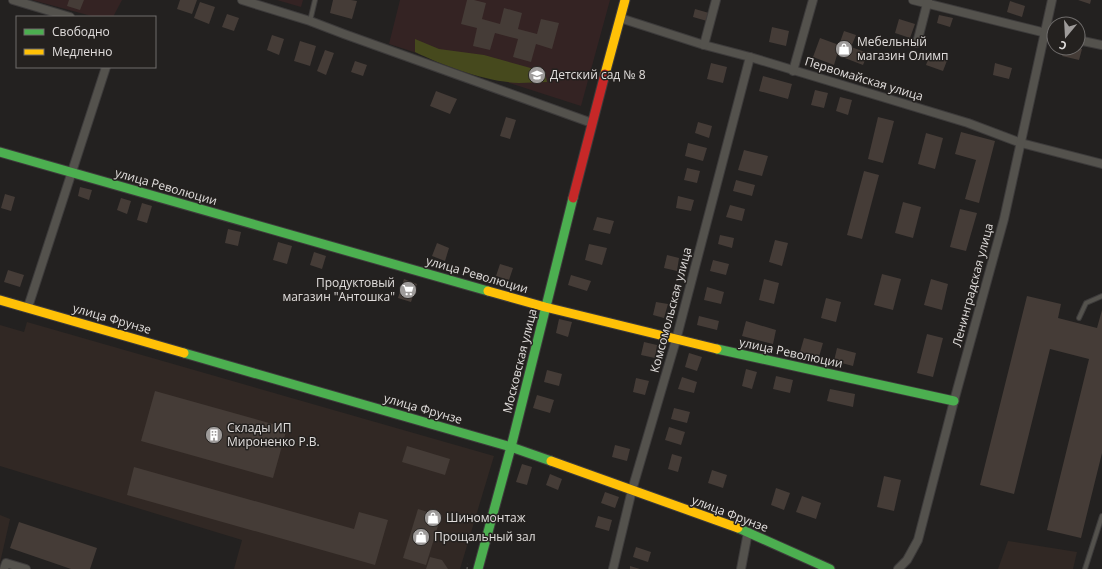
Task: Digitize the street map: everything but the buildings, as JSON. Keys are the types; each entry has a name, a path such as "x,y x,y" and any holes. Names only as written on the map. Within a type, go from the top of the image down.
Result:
{"street":[{"path":"13,0 67,16"},
{"path":"242,0 310,21 351,37 592,122"},
{"name":"Московская улица","path":"478,569 511,447 592,122 625,0"},
{"path":"704,44 716,0"},
{"path":"793,71 813,0"},
{"path":"913,0 928,2 1045,33"},
{"name":"Ленинградская улица","path":"898,569 908,560 918,540 1004,219 1052,0"},
{"path":"917,43 928,2"},
{"name":"Первомайская улица","path":"620,18 968,123 1021,143 1102,164"},
{"path":"1086,42 1102,45"},
{"name":"Комсомольская улица","path":"613,569 632,490 676,340 750,57"},
{"path":"28,307 106,68"},
{"name":"улица Революции","path":"0,152 545,307 676,340 954,401"},
{"name":"улица Фрунзе","path":"0,300 511,447 748,532 830,569"},
{"path":"741,569 748,532"},
{"path":"4,569 6,563 26,569"}],"lane":[{"path":"310,21 315,0"},
{"path":"1080,318 1086,302 1102,296"},
{"path":"1085,569 1102,516"}],"shaded area":[{"path":"32,0 122,0 114,16 91,16"},
{"path":"277,0 303,0 301,7"},
{"name":"Детский сад № 8","path":"400,0 610,0 581,106 389,44"},
{"path":"27,322 494,456 460,569 234,569 242,540 0,466 0,325 24,332"},
{"path":"0,515 10,519 0,563"},
{"path":"1008,541 1077,552 1073,569 998,569"}],"green space":[{"path":"415,39 439,49 484,55 545,72 547,82 507,82 493,80 466,72 439,63 415,52"}],"traffic: fast":[{"path":"0,152 488,291"},
{"path":"478,569 511,447 573,198"},
{"path":"717,349 954,401"},
{"path":"184,353 511,447 551,461"},
{"path":"738,528 830,569"}],"traffic: slow":[{"path":"605,74 625,0"},
{"path":"488,291 545,307 717,349"},
{"path":"0,300 184,353"},
{"path":"551,461 738,528"}],"traffic: jam":[{"path":"573,198 605,74"}],"place":[{"name":"Мебельный магазин Олимп","path":"844,49"},
{"name":"Детский сад № 8","path":"537,75"},
{"name":"Продуктовый магазин \"Антошка\"","path":"408,290"},
{"name":"Склады ИП Мироненко Р.В.","path":"214,435"},
{"name":"Шиномонтаж","path":"433,518"},
{"name":"Прощальный зал","path":"421,537"}]}
